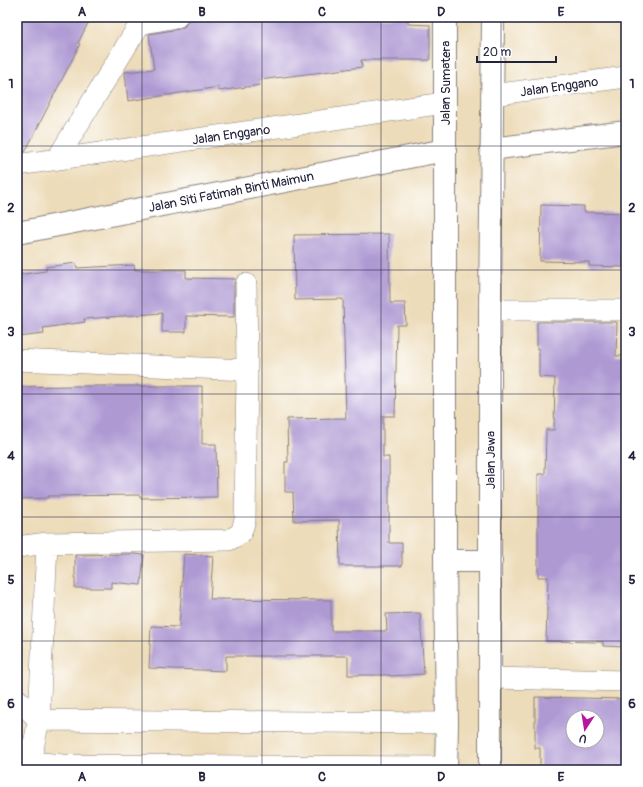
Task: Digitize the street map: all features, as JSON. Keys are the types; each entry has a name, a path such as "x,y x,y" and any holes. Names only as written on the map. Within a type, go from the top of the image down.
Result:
{"main road":[{"name":"Jalan Sumatera","path":"445,17 445,150"},
{"path":"493,17 491,149 626,132"},
{"name":"Jalan Jawa","path":"490,770 491,149"},
{"path":"445,150 446,768"},
{"name":"Jalan Siti Fatimah Binti Maimun","path":"17,233 445,150"},
{"path":"445,561 490,562"}],"street":[{"path":"57,159 141,21 177,17"},
{"name":"Jalan Enggano","path":"492,95 626,77"},
{"name":"Jalan Enggano","path":"17,165 444,103"},
{"path":"17,547 48,543 229,540 241,533 245,520 247,370 246,284"},
{"path":"490,310 626,310"},
{"path":"17,360 247,370"},
{"path":"48,543 39,720 23,760 65,768 446,768"},
{"path":"490,678 626,682"},
{"path":"17,699 39,720 447,723"}],"building":[{"path":"17,17 91,17 78,43 80,44 25,152 17,153"},
{"path":"208,17 408,17 408,24 430,25 430,60 361,60 362,67 259,80 260,85 219,91 219,87 128,101 125,72 154,69 149,34 179,29 185,26 188,20"},
{"path":"541,205 584,206 584,212 624,213 623,267 589,266 589,262 540,261"},
{"path":"389,234 390,303 405,303 406,325 397,325 395,416 383,416 383,457 389,457 389,543 402,543 402,566 340,566 339,520 294,521 293,492 285,492 285,462 288,462 287,419 346,418 343,299 295,300 294,235"},
{"path":"76,263 77,268 134,265 135,270 186,270 186,278 235,279 234,317 186,316 186,332 162,332 162,313 84,319 85,322 43,328 44,334 17,337 17,275 46,271 46,267"},
{"path":"537,322 617,322 616,356 626,356 626,647 603,646 603,642 546,641 548,577 538,577 538,474 545,474 546,430 554,430 555,378 539,377"},
{"path":"202,386 202,444 216,444 217,497 140,498 140,495 48,496 48,498 17,499 17,387"},
{"path":"184,554 213,556 210,599 331,600 331,631 387,631 386,614 420,613 424,674 390,676 348,675 348,656 226,656 226,671 149,668 151,626 179,627"},
{"path":"75,555 144,555 141,585 111,582 111,588 75,588"},
{"path":"535,697 626,699 626,770 540,770 540,748 535,748"}]}
